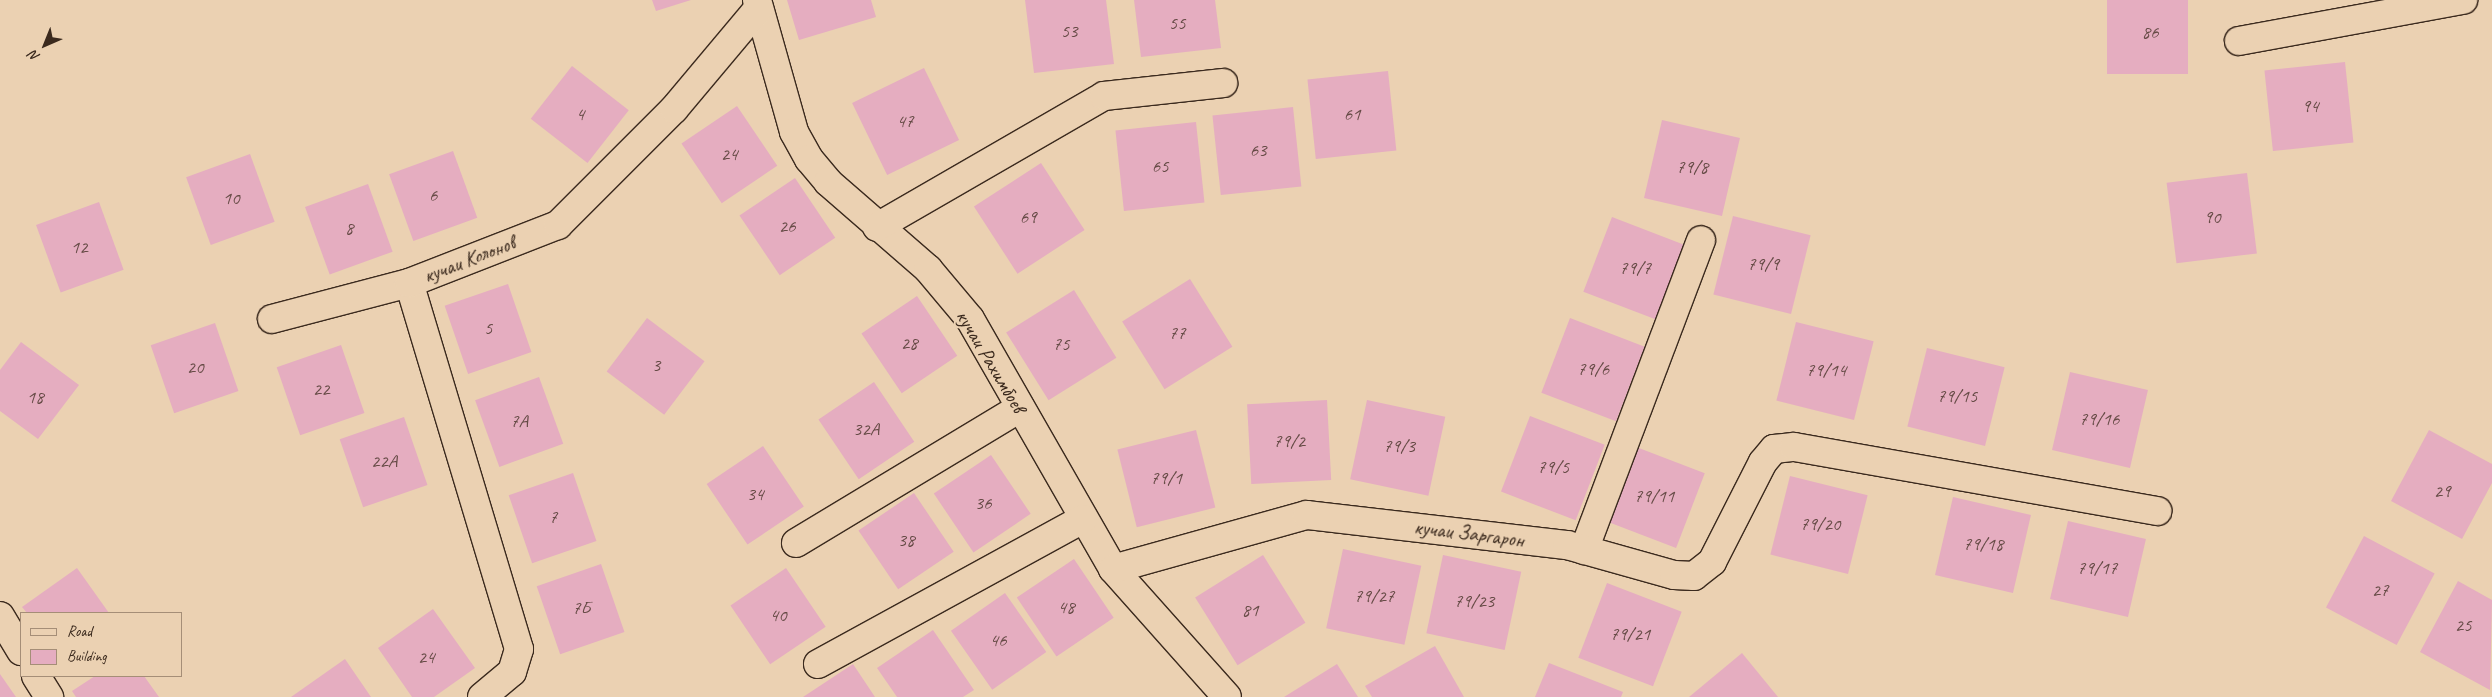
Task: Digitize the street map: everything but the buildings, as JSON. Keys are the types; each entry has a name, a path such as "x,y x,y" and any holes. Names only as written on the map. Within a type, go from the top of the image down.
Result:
{"street":[{"path":"2239,41 2463,0"},
{"name":"кучаи Рахимбоев","path":"757,4 794,132 828,182 877,227 928,269 970,319 1113,569 1227,697"},
{"name":"кучаи Колонов","path":"482,697 512,672 519,649 408,283 558,225 674,109 757,4"},
{"path":"877,227 1104,96 1223,83"},
{"path":"1584,550 1701,240"},
{"path":"272,319 408,283"},
{"path":"796,543 1020,408"},
{"name":"кучаи Заргарон","path":"1113,569 1307,515 1584,550 1674,575 1694,576 1712,562 1763,462 1774,450 1794,447 2157,511"},
{"path":"818,664 1083,519"},
{"path":"0,616 20,649"},
{"path":"37,677 49,697"}]}
